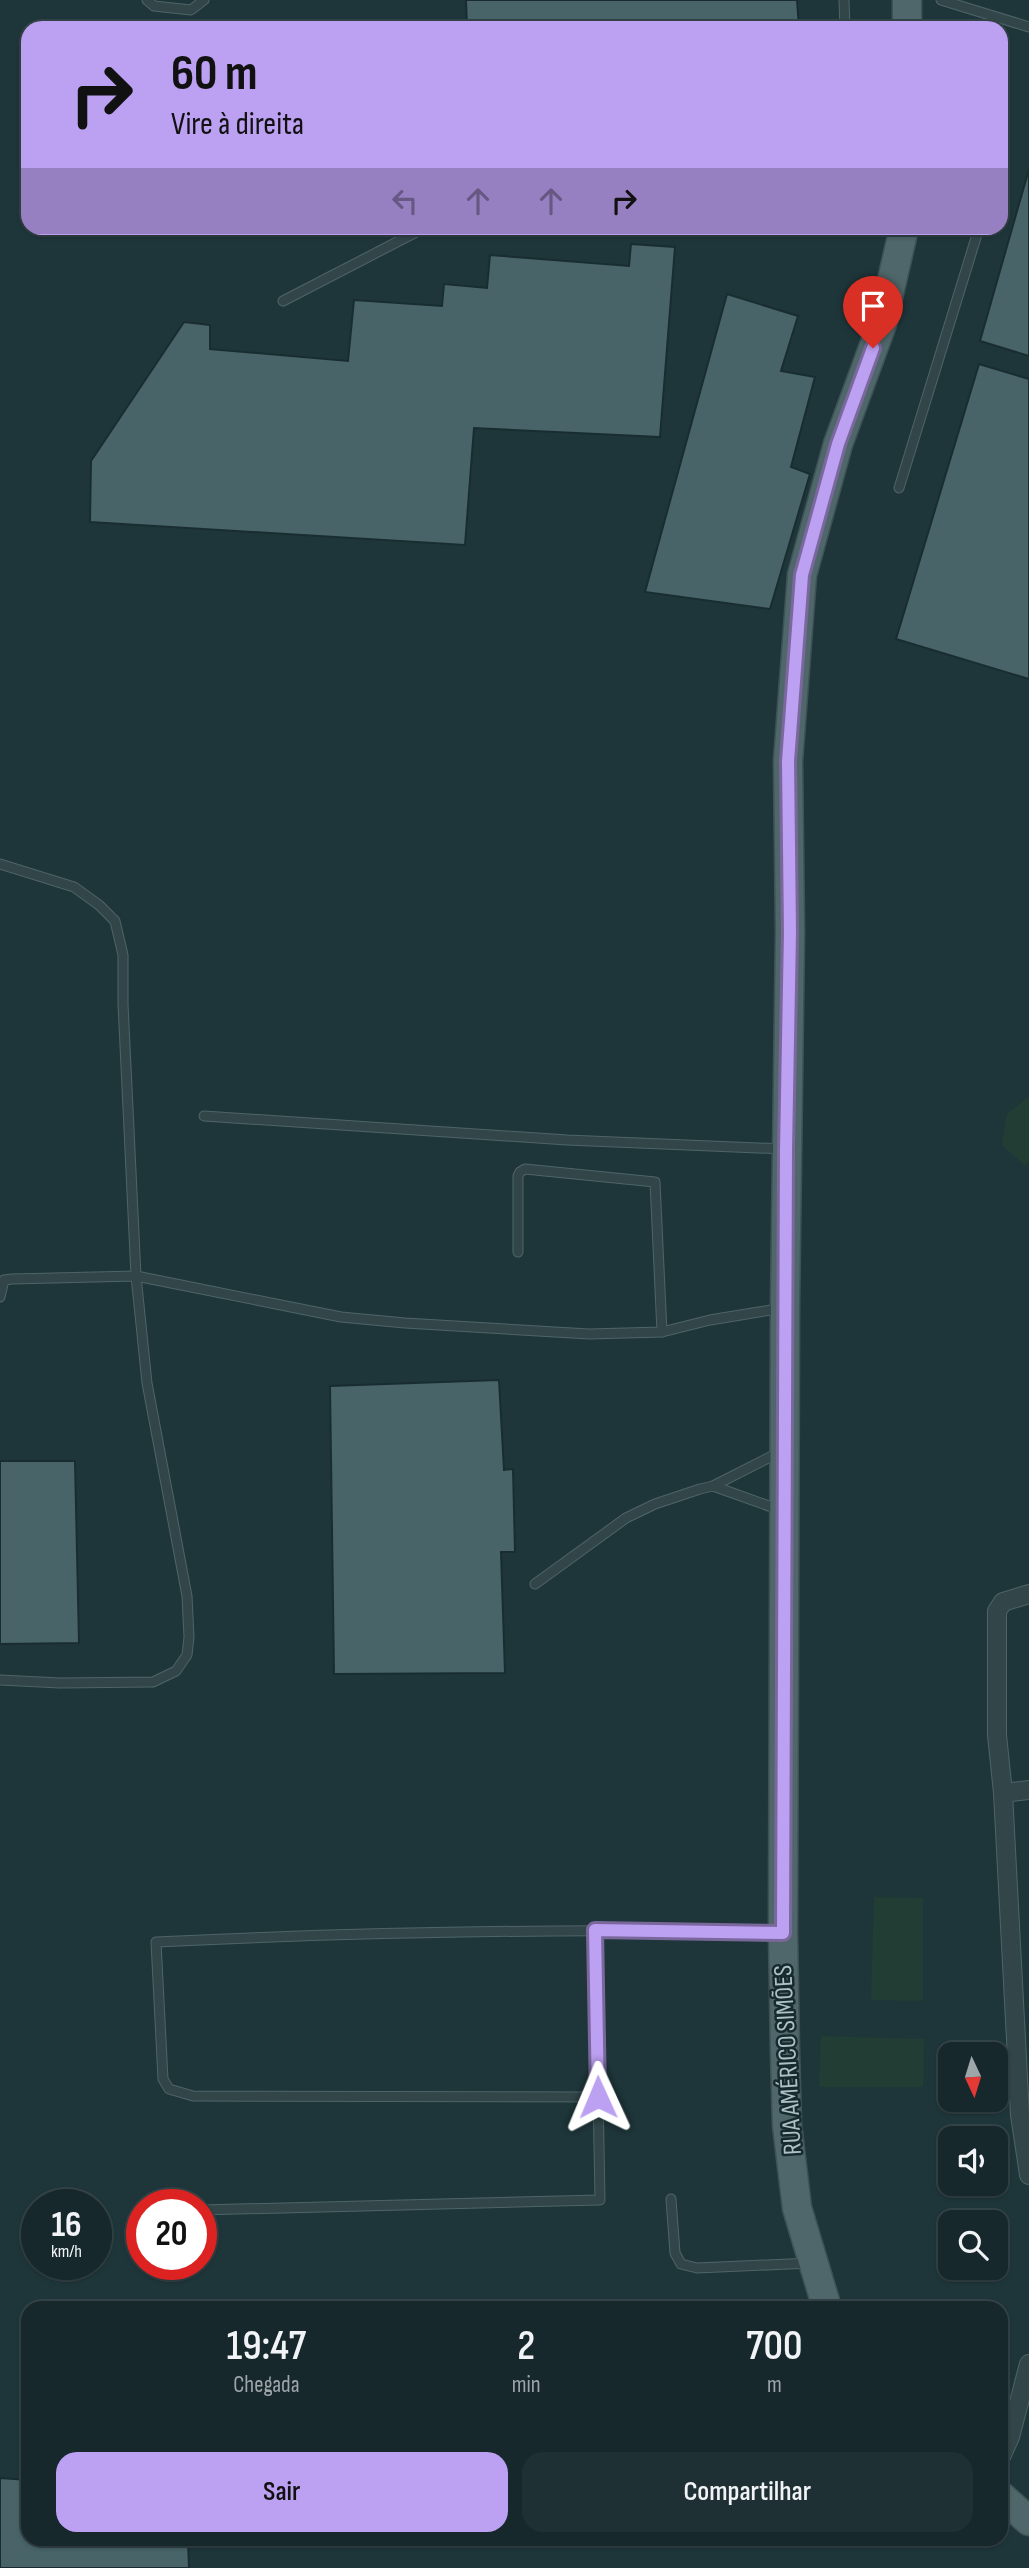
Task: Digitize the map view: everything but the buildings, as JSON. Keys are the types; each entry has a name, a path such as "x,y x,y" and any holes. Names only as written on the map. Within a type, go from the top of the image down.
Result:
{"main road":[{"path":"907,0 907,21"},
{"name":"RUA AMÉRICO SIMÕES","path":"825,2301 797,2208 787,2125 783,1933 786,1149 790,932 788,761 802,575 838,444 882,324 902,235"}],"street":[{"path":"1029,1594 1003,1602 997,1611 997,1735 1003,1793 1020,2115 1029,2175"},
{"path":"1003,1793 1029,1790"},
{"path":"1008,2441 1029,2364"}],"lane":[{"path":"147,0 154,6 191,10 204,0"},
{"path":"844,0 845,21"},
{"path":"941,0 1029,27"},
{"path":"283,301 410,235"},
{"path":"899,488 977,235"},
{"path":"0,864 74,887 99,905 115,921 123,955 123,1017 136,1276 147,1383 187,1596 189,1637 187,1655 176,1671 153,1682 60,1683 0,1680"},
{"path":"204,1116 567,1140 786,1149"},
{"path":"518,1252 518,1176 524,1169 655,1182 662,1332"},
{"path":"0,1297 4,1280 136,1276 341,1317 405,1324 589,1334 662,1332 710,1320 785,1307"},
{"path":"535,1584 626,1518 655,1504 713,1486 785,1449"},
{"path":"713,1486 785,1511"},
{"path":"598,2097 194,2096 169,2089 163,2079 156,1942 318,1934 595,1930 783,1933"},
{"path":"217,2210 600,2200 595,1930"},
{"path":"671,2199 675,2253 681,2264 697,2268 813,2263"}],"green space":[{"path":"1029,1096 1029,1162 1024,1165 1002,1145 1007,1114"},
{"path":"874,1897 923,1898 923,2001 871,2000"},
{"path":"821,2036 924,2039 923,2087 819,2087"}],"route":[{"path":"598,2097 595,1930 783,1933 786,1149 790,932 788,761 802,575 838,444 873,348"}]}
